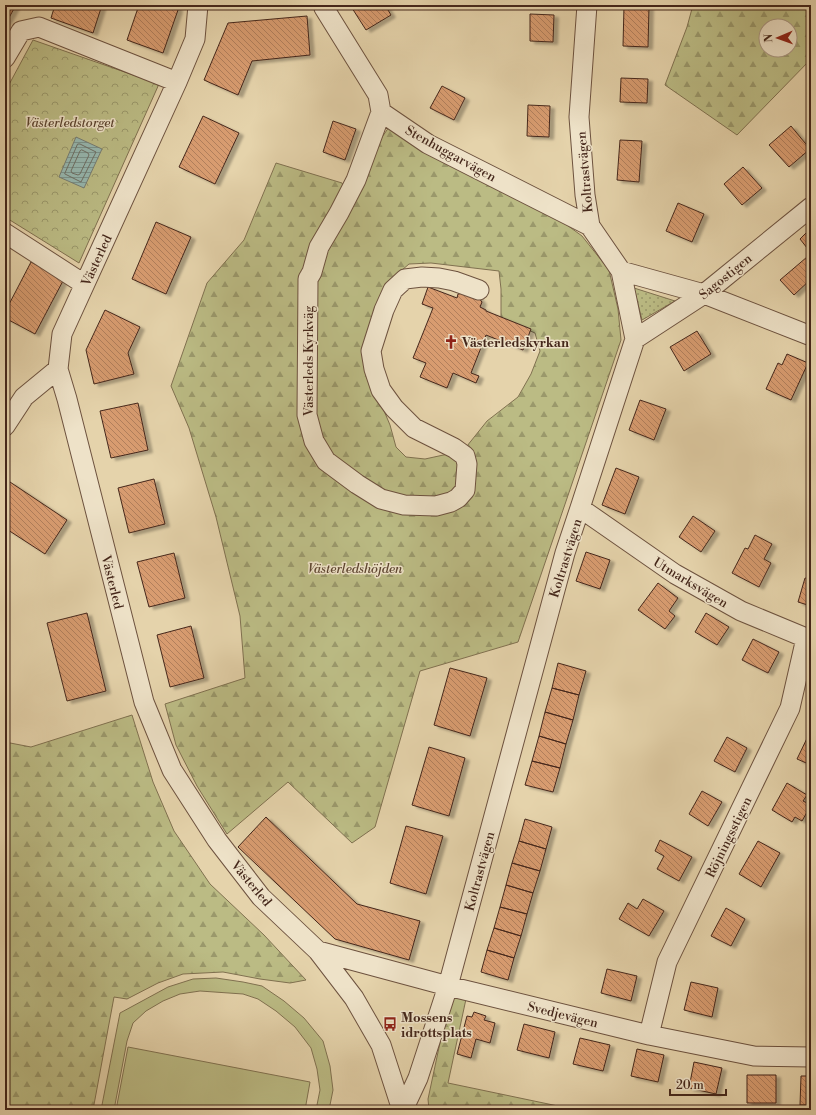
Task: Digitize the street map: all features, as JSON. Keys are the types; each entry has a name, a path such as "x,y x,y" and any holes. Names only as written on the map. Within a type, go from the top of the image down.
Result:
{"street":[{"name":"Västerled","path":"202,5 195,39 177,82 62,334 58,369 67,399 144,702 172,770 218,840 261,897 318,951 354,998 381,1045 402,1110"},
{"path":"324,5 324,8 378,95 381,112"},
{"name":"Koltrastvägen","path":"402,1110 418,1078 448,986 565,553 635,339 620,271 590,226 585,195 579,117 587,5"},
{"path":"5,58 20,31 39,27 177,82"},
{"name":"Stenhuggarvägen","path":"381,112 428,144 590,226"},
{"name":"Västerleds Kyrkväg","path":"381,112 356,180 319,247 312,272 308,279 307,415 314,441 326,461 357,484 381,499 404,505 422,506 436,506 451,502 458,498 465,490 467,464 465,456 454,448 414,428 394,408 382,390 374,369 371,352 384,310 393,290 405,279 422,276 454,281 479,290"},
{"name":"Sagostigen","path":"635,339 704,294 811,207"},
{"path":"5,232 84,284"},
{"path":"620,271 704,294 811,336"},
{"path":"5,426 24,397 58,369"},
{"name":"Utmarksvägen","path":"580,508 682,578 741,611 808,638"},
{"name":"Röjningsstigen","path":"649,1035 667,962 790,708 808,638"},
{"name":"Svedjevägen","path":"318,951 448,986 649,1035 754,1056 811,1057"}],"green space":[{"path":"693,5 811,5 811,59 737,135 665,85 687,27"},
{"name":"Västerledstorget","path":"33,40 159,84 79,263 5,217 5,92"},
{"name":"Västerledshöjden","path":"389,127 545,209 582,236 609,270 618,309 621,340 518,642 420,671 375,827 352,843 288,782 227,834 197,786 176,745 165,704 245,678 240,616 216,517 189,428 171,386 207,283 244,240 276,163 342,183 353,205 376,146","holes":["431,263 499,271 501,289 501,318 535,333 540,351 531,374 518,397 487,421 459,456 448,454 425,459 406,457 396,447 390,425 382,406 376,321 395,276 409,264"]},
{"path":"634,288 675,301 642,320"},
{"path":"132,715 153,782 174,831 210,884 264,935 306,980 290,983 223,972 183,974 158,983 127,999 114,997 93,1110 5,1110 5,742 31,747"},
{"path":"216,978 262,986 284,1001 304,1018 323,1041 330,1066 333,1090 329,1110 316,1110 320,1090 317,1069 311,1048 295,1027 276,1011 258,999 243,994 200,991 180,994 163,1001 146,1011 133,1023 127,1041 114,1110 101,1110 120,1013 168,987 193,979"},
{"path":"450,996 466,999 448,1083 577,1110 429,1110 428,1099"},
{"path":"128,1047 310,1082 305,1110 116,1110"}],"water":[{"path":"76,137 102,149 84,188 59,177"}],"building":[{"path":"5,5 16,5 5,25"},
{"path":"55,5 102,5 93,33 51,18"},
{"path":"139,5 177,5 178,10 163,53 127,40"},
{"path":"357,5 385,5 391,15 366,30 352,8"},
{"path":"624,6 649,7 648,47 623,46"},
{"path":"530,14 554,15 553,42 530,41"},
{"path":"307,16 310,55 252,61 238,95 204,80 228,23"},
{"path":"621,78 648,79 647,103 620,102"},
{"path":"442,86 465,98 454,120 430,108"},
{"path":"528,105 550,106 549,137 527,136"},
{"path":"203,116 239,133 215,184 179,167"},
{"path":"333,121 356,129 345,160 323,152"},
{"path":"791,126 810,149 789,167 769,145"},
{"path":"620,140 642,141 639,182 617,180"},
{"path":"743,167 762,188 742,205 724,184"},
{"path":"678,203 704,214 692,242 666,231"},
{"path":"156,222 191,237 166,294 132,279"},
{"path":"806,233 811,239 811,253 800,239"},
{"path":"807,257 811,261 811,279 794,295 780,280"},
{"path":"31,262 64,279 35,334 5,318 5,312"},
{"name":"Västerledskyrkan","path":"428,287 457,298 458,294 464,293 478,297 482,302 480,307 486,311 531,329 523,350 486,335 471,373 479,376 476,383 453,373 447,388 420,377 426,363 413,358 433,308 422,304"},
{"path":"105,310 140,327 128,353 134,374 94,384 86,350"},
{"path":"697,331 711,354 684,371 670,347"},
{"path":"787,354 808,363 791,400 766,389 778,363 782,365"},
{"path":"640,400 666,409 654,440 629,430"},
{"path":"138,403 148,450 111,458 100,411"},
{"path":"616,468 639,477 625,514 602,505"},
{"path":"154,479 165,524 129,533 118,488"},
{"path":"10,482 67,520 45,554 5,528 5,490"},
{"path":"693,516 715,531 701,552 679,537"},
{"path":"755,535 772,544 764,559 771,563 759,587 732,573 745,548 748,549"},
{"path":"586,552 610,560 600,589 576,581"},
{"path":"174,553 185,598 149,607 137,562"},
{"path":"805,578 811,579 811,606 798,602"},
{"path":"658,583 678,598 669,611 675,616 665,629 638,610"},
{"path":"87,613 106,691 67,701 47,623"},
{"path":"706,613 729,627 717,645 695,632"},
{"path":"191,626 204,678 170,687 157,635"},
{"path":"753,639 779,652 768,673 742,660"},
{"path":"558,663 586,671 579,695 552,688"},
{"path":"450,668 487,678 470,736 434,725"},
{"path":"552,688 579,695 573,720 545,712"},
{"path":"545,712 573,720 566,744 539,736"},
{"path":"811,730 811,765 797,759"},
{"path":"539,736 566,744 560,768 532,761"},
{"path":"727,737 747,748 735,772 714,761"},
{"path":"429,747 465,758 449,816 412,805"},
{"path":"532,761 560,768 553,792 525,785"},
{"path":"787,783 807,795 803,801 811,805 802,821 795,817 792,822 772,810"},
{"path":"702,791 722,802 708,826 689,814"},
{"path":"266,817 357,904 420,921 409,960 335,939 238,847"},
{"path":"525,819 552,827 546,849 519,841"},
{"path":"406,826 443,836 426,894 390,883"},
{"path":"660,840 692,857 679,881 657,869 664,856 655,851"},
{"path":"519,841 546,849 540,871 512,863"},
{"path":"758,841 780,853 761,887 739,874"},
{"path":"512,863 540,871 533,893 506,885"},
{"path":"506,885 533,893 527,914 500,907"},
{"path":"643,899 664,911 649,936 619,919 628,903 637,909"},
{"path":"500,907 527,914 521,936 494,928"},
{"path":"726,908 745,919 731,946 711,936"},
{"path":"494,928 521,936 514,958 487,950"},
{"path":"487,950 514,958 508,980 481,972"},
{"path":"607,969 637,976 631,1001 601,993"},
{"path":"691,982 718,988 712,1017 684,1010"},
{"path":"474,1012 486,1016 484,1020 495,1023 490,1043 476,1039 471,1058 457,1054 467,1016 472,1017"},
{"path":"524,1024 555,1032 549,1058 517,1050"},
{"path":"580,1038 610,1045 603,1071 573,1064"},
{"path":"637,1049 664,1055 658,1082 631,1076"},
{"path":"694,1062 722,1068 716,1094 689,1088"},
{"path":"747,1075 776,1075 776,1103 747,1103"},
{"path":"801,1076 811,1076 811,1105 800,1105"}],"place":[{"name":"Västerledskyrkan","path":"451,342"},
{"name":"Mossens idrottsplats","path":"390,1024"}]}
